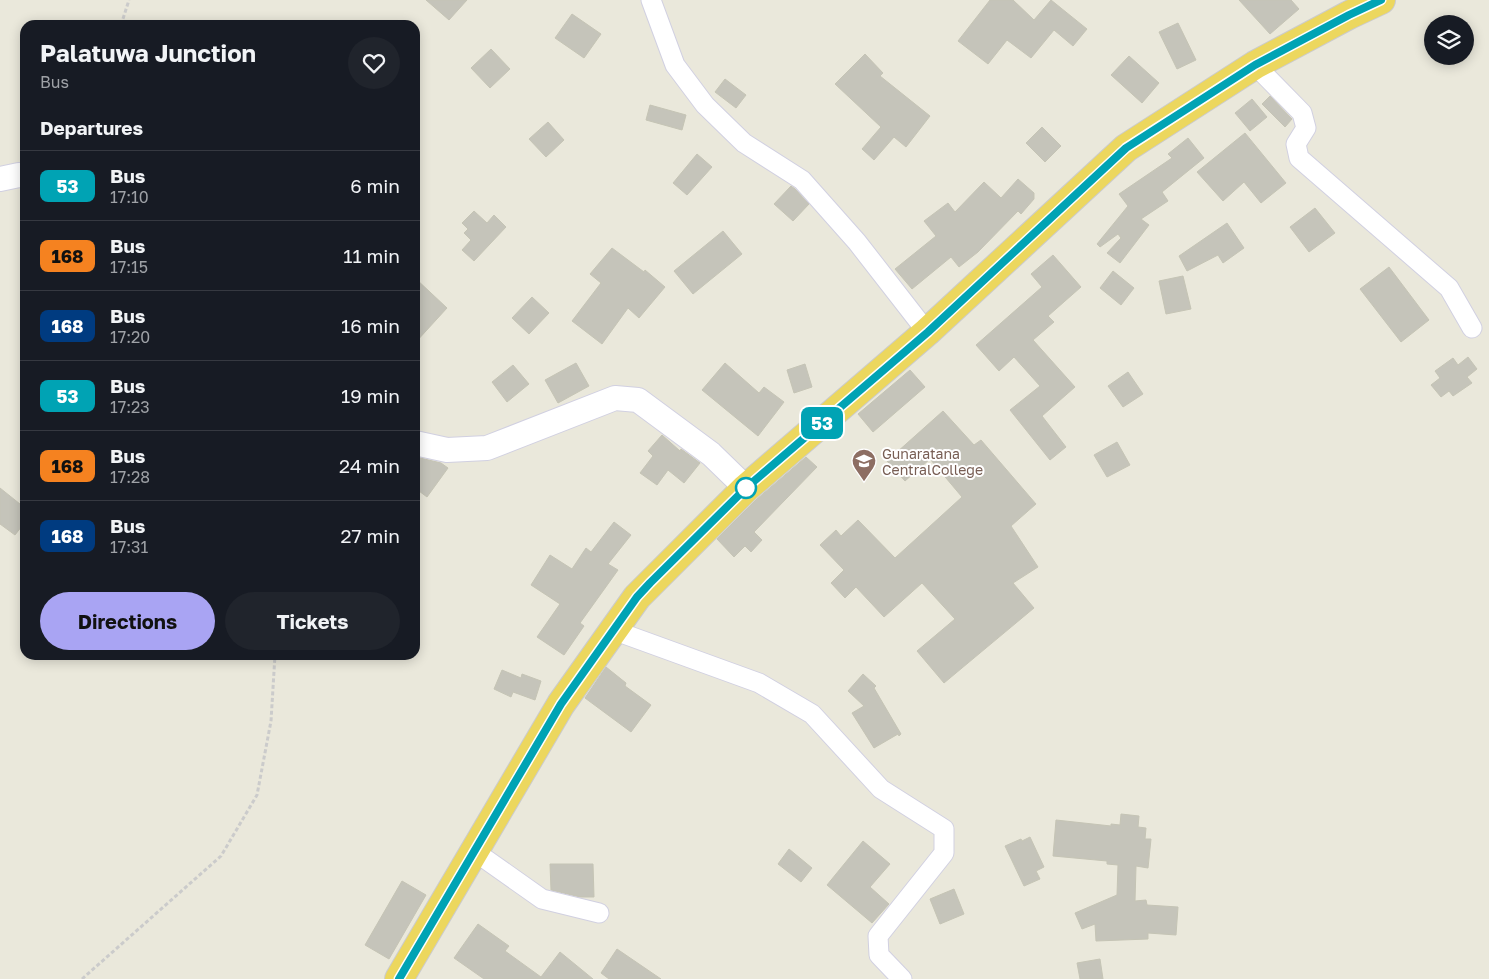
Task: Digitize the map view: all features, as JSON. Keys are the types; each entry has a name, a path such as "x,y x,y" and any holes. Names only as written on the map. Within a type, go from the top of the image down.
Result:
{"highway":[{"path":"399,979 561,704 613,630 637,597 746,488 928,332 1126,148 1346,7 1381,0"}],"street":[{"path":"651,0 675,65 705,105 744,143 802,180 857,242 928,332"},
{"path":"1255,65 1302,113 1306,128 1296,144 1299,158 1449,288 1472,328"},
{"path":"0,179 20,175"},
{"path":"420,444 447,450 488,448 615,398 638,400 712,454 746,488"},
{"path":"613,630 759,683 812,714 881,789 944,829 944,853 878,936 879,955 902,979"},
{"path":"474,851 542,899 599,913"}],"path":[{"path":"122,20 129,0"},
{"path":"82,979 221,856 257,796 271,721 275,660"}],"building":[{"path":"426,0 467,0 449,20"},
{"path":"990,0 1013,0 1034,20 1051,0 1087,29 1073,46 1054,30 1031,58 1007,40 988,64 958,41"},
{"path":"1239,0 1291,0 1299,9 1270,34"},
{"path":"572,14 601,34 584,58 555,38"},
{"path":"1178,23 1196,60 1177,69 1159,32"},
{"path":"491,49 510,69 490,88 471,68"},
{"path":"865,54 883,73 880,76 930,116 906,147 894,137 874,160 862,149 881,127 835,84"},
{"path":"1129,56 1159,83 1142,103 1111,75"},
{"path":"725,79 746,95 736,108 715,92"},
{"path":"1270,96 1292,119 1285,127 1262,104"},
{"path":"1252,99 1267,117 1250,131 1235,113"},
{"path":"650,105 686,115 682,130 646,120"},
{"path":"548,122 564,140 546,157 529,139"},
{"path":"1042,127 1061,146 1045,162 1026,143"},
{"path":"1245,133 1286,183 1261,203 1244,182 1223,201 1197,172"},
{"path":"1188,138 1204,158 1162,192 1168,201 1141,219 1149,225 1120,263 1107,253 1121,238 1118,234 1100,247 1097,244 1128,206 1119,194 1172,158 1168,154"},
{"path":"697,154 712,167 687,195 673,183"},
{"path":"1018,179 1034,193 1034,199 1021,214 1018,211 978,252 959,267 951,257 912,289 895,269 936,236 924,221 948,203 955,212 984,182 1001,198"},
{"path":"791,186 809,204 793,221 774,204"},
{"path":"1315,208 1335,233 1309,252 1290,227"},
{"path":"474,211 487,223 494,215 506,227 474,261 462,250 471,240 464,233 468,229 462,223"},
{"path":"1227,223 1244,248 1223,263 1218,255 1187,271 1179,256"},
{"path":"723,231 742,254 693,294 674,271"},
{"path":"612,248 644,272 645,270 665,287 639,318 628,308 602,344 572,321 601,283 590,274"},
{"path":"1053,255 1081,287 1048,316 1054,322 1033,340 1075,387 1042,416 1066,447 1050,460 1010,410 1040,386 1014,357 999,371 976,345 1042,287 1031,274"},
{"path":"1389,267 1429,320 1401,342 1360,289"},
{"path":"1113,271 1134,288 1121,305 1100,288"},
{"path":"1183,276 1191,309 1166,314 1159,281"},
{"path":"420,283 447,308 420,338"},
{"path":"532,297 549,313 529,334 512,318"},
{"path":"1468,357 1477,369 1467,377 1472,383 1453,396 1449,391 1441,397 1431,385 1440,378 1435,371 1453,358 1458,365"},
{"path":"576,363 589,386 558,403 545,380"},
{"path":"725,363 759,393 764,387 784,402 758,436 702,390"},
{"path":"805,364 812,387 794,393 787,370"},
{"path":"513,365 529,384 507,402 492,382"},
{"path":"910,370 925,387 873,432 858,414"},
{"path":"1128,372 1143,394 1123,407 1108,386"},
{"path":"943,411 974,445 981,440 1036,504 1011,526 1038,567 1013,583 1034,608 944,683 917,651 955,619 922,583 884,617 856,587 845,598 831,583 844,570 820,545 836,530 841,536 858,520 895,558 962,497 930,459 905,481 887,461"},
{"path":"662,435 680,451 681,449 700,463 684,483 668,470 657,485 640,473 653,456 648,451"},
{"path":"1117,442 1130,465 1107,477 1094,455"},
{"path":"806,457 817,467 754,532 762,540 751,552 745,546 734,557 717,539 757,499"},
{"path":"420,458 441,463 448,468 427,497 420,492"},
{"path":"0,488 20,504 20,528 15,535 0,524"},
{"path":"614,522 631,535 608,564 618,570 580,623 584,626 564,655 537,637 560,604 531,585 550,555 572,569 586,548 591,552"},
{"path":"606,667 626,683 625,686 651,705 631,732 585,698"},
{"path":"502,670 521,678 522,674 541,681 535,700 513,692 511,697 494,689"},
{"path":"863,674 876,686 874,688 901,734 874,748 852,713 864,706 848,691"},
{"path":"1121,814 1139,816 1138,827 1146,828 1145,839 1151,839 1148,868 1136,866 1135,901 1146,900 1147,905 1178,907 1176,935 1148,933 1148,939 1096,941 1095,924 1082,929 1075,913 1117,895 1118,865 1107,864 1107,861 1053,856 1056,820 1111,826 1111,824 1120,825"},
{"path":"1030,837 1044,867 1036,871 1040,879 1024,886 1005,846"},
{"path":"863,841 890,864 870,887 889,904 872,923 827,885"},
{"path":"789,849 812,868 801,882 778,864"},
{"path":"550,864 593,864 594,897 580,897 551,890"},
{"path":"402,881 426,895 389,959 365,945"},
{"path":"954,889 964,914 940,924 930,899"},
{"path":"478,924 509,946 505,951 541,977 560,952 593,979 484,979 454,958"},
{"path":"617,949 661,979 609,979 601,973"},
{"path":"1100,959 1103,979 1080,979 1077,963"}],"bus line":[{"name":"53","path":"399,979 561,704 637,597 650,583 746,488 928,332 1126,148 1255,65 1381,0"}],"place":[{"name":"Gunaratana CentralCollege","path":"864,482"}]}
